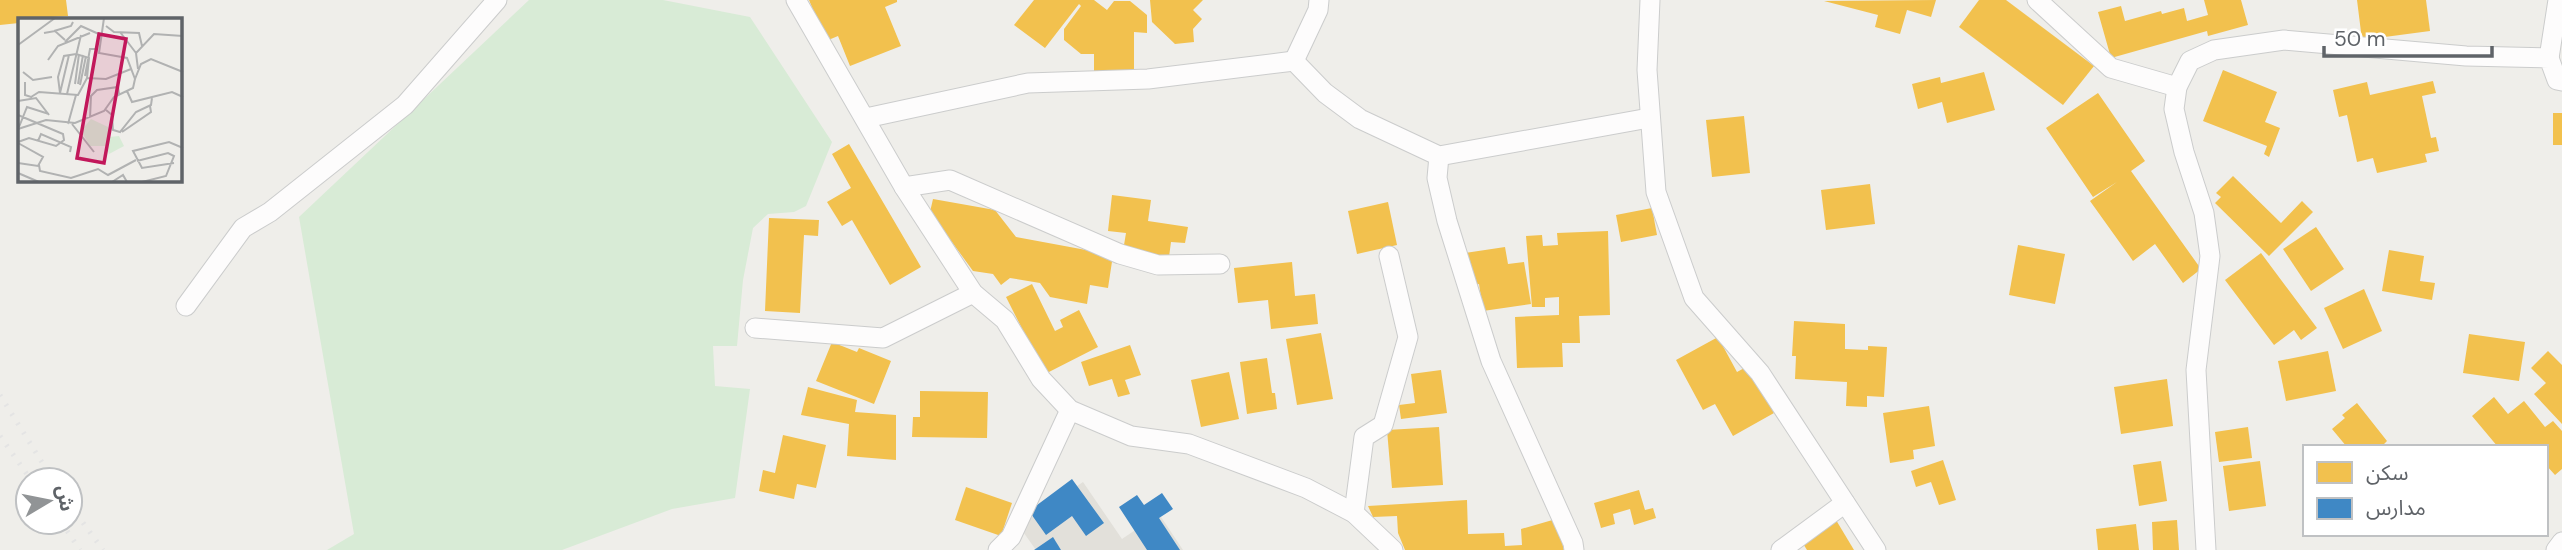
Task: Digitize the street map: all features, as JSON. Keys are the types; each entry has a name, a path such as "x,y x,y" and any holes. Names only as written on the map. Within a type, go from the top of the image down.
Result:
{"street":[{"path":"186,306 243,228 270,212 405,104 497,0"},
{"path":"796,0 904,187 973,293 1005,320 1041,379 1070,410 1131,436 1189,444 1306,488 1354,513 1392,550"},
{"path":"1294,61 1318,10 1319,0"},
{"path":"1650,0 1647,69 1656,192 1694,298 1760,373 1876,550"},
{"path":"2037,0 2111,68 2177,87"},
{"path":"2558,0 2549,58 2557,80 2562,81"},
{"path":"2206,550 2196,370 2210,257 2204,213 2184,152 2174,109 2177,87 2190,61 2214,50 2284,40 2466,56 2549,58"},
{"path":"866,118 1028,83 1148,79 1294,61"},
{"path":"1294,61 1325,93 1360,119 1439,156 1649,118"},
{"path":"1439,156 1437,178 1447,221 1491,361 1574,550"},
{"path":"904,187 950,180 1120,254 1158,265 1220,264"},
{"path":"1354,513 1364,437 1383,425 1408,337 1388,256"},
{"path":"755,328 883,338 973,293"},
{"path":"998,550 1012,537 1070,410"},
{"path":"1781,550 1845,503"},
{"path":"2556,550 2562,542"}],"shaded area":[{"path":"1083,482 1122,539 1159,514 1183,550 1036,550 1019,526"}],"green space":[{"path":"529,0 663,0 750,17 832,142 806,206 794,212 768,214 753,228 743,280 737,346 713,346 715,386 750,389 735,498 672,509 562,550 327,550 354,534 299,217"}],"building: سكن":[{"path":"0,0 66,0 68,16 18,18 18,23 0,25"},
{"path":"809,0 897,0 885,7 901,46 850,66 838,36 826,41"},
{"path":"1034,0 1094,0 1107,10 1114,1 1130,1 1147,15 1147,33 1134,32 1134,74 1094,73 1094,54 1081,54 1064,40 1064,29 1081,6 1079,4 1045,48 1014,25"},
{"path":"1150,0 1203,0 1193,10 1202,19 1193,29 1194,42 1175,44 1152,22"},
{"path":"1936,0 1931,17 1907,10 1900,34 1875,27 1878,15 1824,1"},
{"path":"1979,0 2006,0 2094,66 2063,105 1959,27"},
{"path":"2204,0 2241,0 2248,25 2208,36 2207,31 2111,58 2098,12 2121,6 2125,21 2184,8 2187,21 2208,15"},
{"path":"2357,0 2426,0 2430,31 2362,40"},
{"path":"2223,70 2277,92 2265,122 2280,128 2269,157 2264,154 2267,146 2203,121"},
{"path":"1984,72 1995,110 1947,123 1942,102 1918,109 1912,84 1940,77 1941,83"},
{"path":"2433,81 2436,93 2422,96 2431,138 2436,137 2439,151 2425,154 2427,162 2377,173 2373,158 2357,162 2347,115 2339,117 2333,90 2367,82 2370,95"},
{"path":"2098,93 2145,161 2131,171 2201,269 2183,283 2155,244 2133,261 2090,201 2117,182 2093,197 2046,128"},
{"path":"2553,113 2562,113 2562,145 2553,145"},
{"path":"1744,116 1750,173 1712,177 1706,120"},
{"path":"849,144 921,267 890,285 852,220 842,226 827,202 851,188 832,154"},
{"path":"2233,176 2281,223 2302,201 2313,212 2269,256 2215,203 2221,197 2216,193"},
{"path":"1870,184 1875,224 1826,230 1821,190"},
{"path":"1112,195 1151,200 1148,221 1188,227 1185,243 1171,242 1169,257 1123,251 1126,233 1108,231"},
{"path":"933,199 995,210 1016,237 1113,255 1108,288 1090,285 1087,304 1050,297 1040,283 1010,278 1001,285 993,274 973,271 930,212"},
{"path":"1388,202 1397,245 1357,254 1348,211"},
{"path":"1652,208 1657,235 1621,242 1616,215"},
{"path":"769,218 819,220 818,236 804,235 800,313 765,311"},
{"path":"2316,227 2344,269 2311,291 2283,249"},
{"path":"1608,231 1610,315 1579,316 1580,343 1562,343 1563,367 1517,368 1515,317 1559,315 1559,297 1545,298 1545,307 1532,307 1526,236 1542,235 1543,246 1558,245 1557,233"},
{"path":"2018,245 2065,254 2055,304 2009,295"},
{"path":"1505,247 1508,264 1524,262 1531,304 1483,311 1479,284 1470,286 1465,253"},
{"path":"2389,250 2424,256 2420,281 2435,283 2432,300 2382,291"},
{"path":"2261,253 2317,328 2301,340 2294,330 2274,345 2225,280"},
{"path":"1292,262 1295,296 1315,294 1318,324 1271,329 1268,300 1238,303 1234,268"},
{"path":"1032,284 1055,331 1063,327 1060,320 1079,310 1098,347 1045,374 1006,297"},
{"path":"2364,289 2382,331 2343,349 2324,308"},
{"path":"1794,321 1845,324 1845,349 1887,347 1884,397 1867,396 1867,407 1846,406 1847,382 1795,379 1796,356 1792,356"},
{"path":"1321,333 1333,399 1297,405 1286,339"},
{"path":"2469,334 2525,342 2519,381 2463,373"},
{"path":"1718,337 1737,372 1748,366 1774,413 1733,436 1715,404 1703,410 1676,360"},
{"path":"832,342 857,352 859,348 891,361 874,404 816,381"},
{"path":"1130,345 1141,375 1125,380 1130,394 1118,397 1112,379 1089,386 1081,362"},
{"path":"2328,351 2336,391 2286,401 2278,361"},
{"path":"2548,351 2562,365 2562,424 2534,394 2546,383 2531,368"},
{"path":"1267,358 1277,409 1247,414 1240,362"},
{"path":"1441,370 1447,413 1401,419 1399,405 1415,403 1411,374"},
{"path":"1229,372 1239,419 1201,427 1191,380"},
{"path":"2167,379 2173,426 2121,434 2114,387"},
{"path":"808,387 857,400 855,412 896,415 896,460 847,456 849,424 801,415"},
{"path":"920,391 988,392 987,438 912,437 913,417 920,417"},
{"path":"2494,397 2508,414 2524,401 2545,427 2553,421 2562,431 2562,469 2555,475 2548,467 2548,445 2496,445 2472,416"},
{"path":"2357,403 2387,441 2383,445 2345,445 2332,429 2345,418 2342,415"},
{"path":"1929,406 1935,446 1913,450 1914,459 1890,463 1883,413"},
{"path":"1439,427 1443,485 1392,488 1387,430"},
{"path":"2248,427 2252,458 2219,462 2215,432"},
{"path":"783,435 826,445 816,488 797,484 794,499 759,491 763,470 775,473"},
{"path":"1943,460 1956,500 1939,505 1931,482 1916,487 1911,471"},
{"path":"2161,461 2167,501 2139,506 2133,465"},
{"path":"2260,461 2266,506 2229,511 2223,466"},
{"path":"966,487 1012,503 1001,536 955,520"},
{"path":"1639,490 1645,510 1653,508 1656,518 1634,525 1630,509 1613,514 1615,524 1601,528 1594,503"},
{"path":"1467,500 1468,534 1504,533 1505,546 1522,545 1521,529 1556,519 1564,550 1405,550 1398,533 1397,516 1373,517 1368,506"},
{"path":"1836,520 1854,550 1807,550 1802,542"},
{"path":"2177,520 2179,550 2153,550 2152,522"},
{"path":"2136,524 2139,550 2098,550 2096,529"}],"building: مدارس":[{"path":"1072,479 1104,523 1086,536 1072,516 1046,535 1029,511"},
{"path":"1162,493 1173,509 1159,518 1180,550 1147,550 1119,507 1137,495 1144,505"},
{"path":"1053,537 1061,550 1034,550"}],"railway":[{"path":"0,395 44,466"},
{"path":"0,436 21,466"},
{"path":"84,524 103,550"},
{"path":"70,536 80,550"}]}
